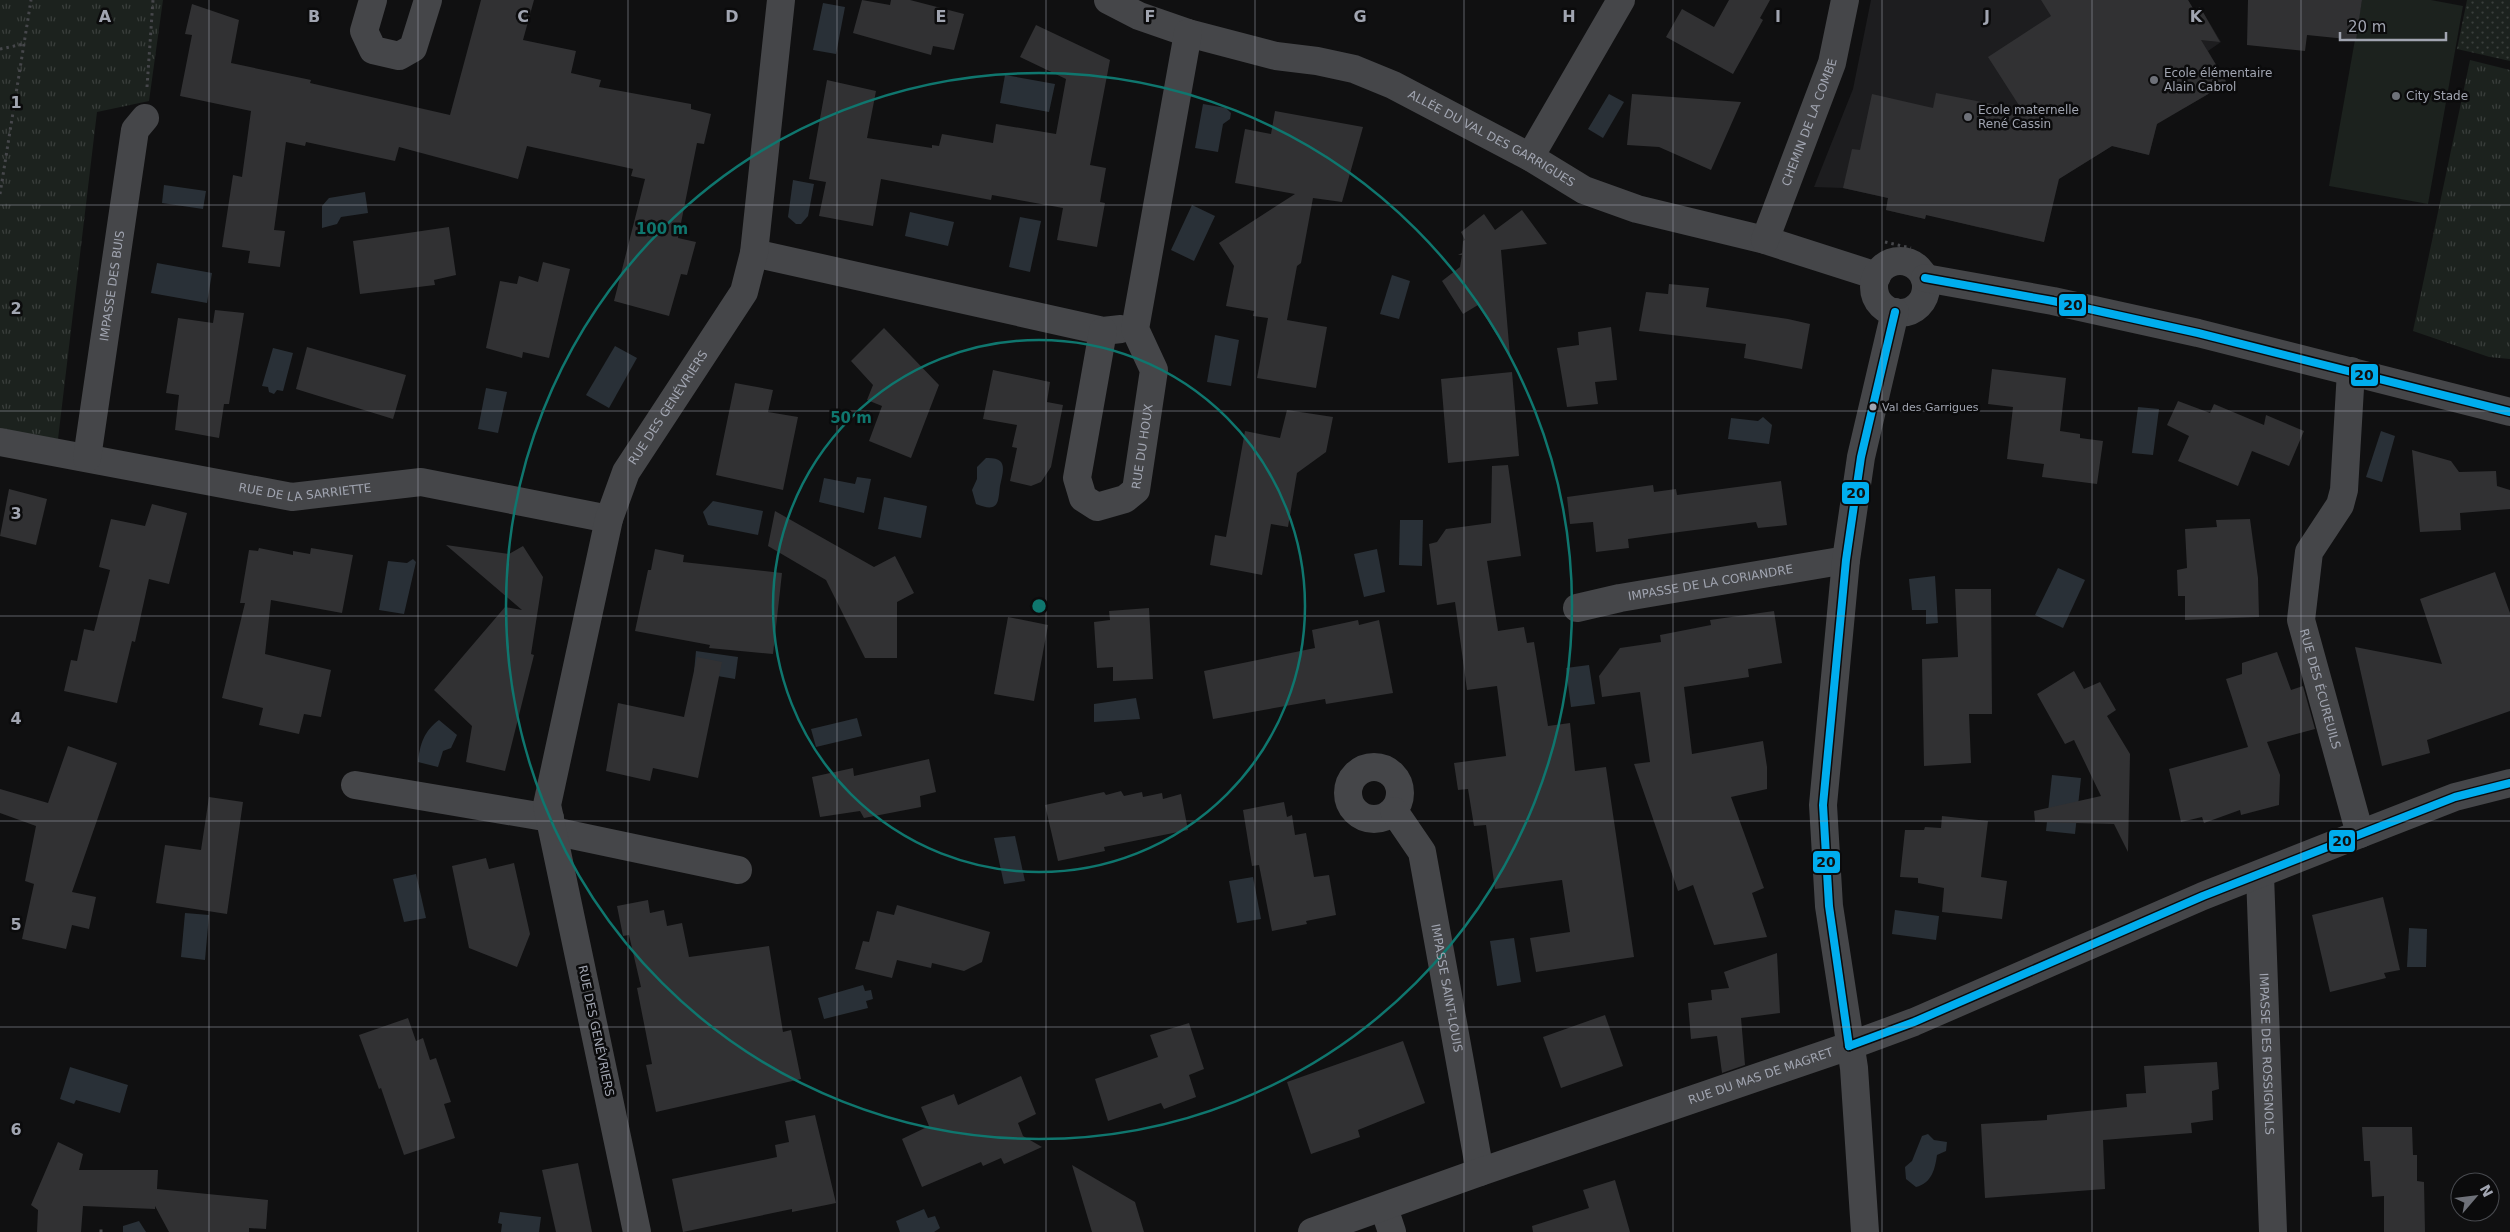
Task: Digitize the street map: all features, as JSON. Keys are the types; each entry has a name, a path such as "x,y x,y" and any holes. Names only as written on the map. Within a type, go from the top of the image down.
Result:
{"street":[{"path":"373,0 364,31 373,50 399,56 414,48 428,0"},
{"name":"RUE DES GENÉVRIERS","path":"637,1232 547,805 609,519 626,472 744,292 754,253 781,0"},
{"name":"ALLÉE DU VAL DES GARRIGUES","path":"1108,0 1139,16 1188,33 1276,56 1354,69 1393,85 1530,157 1584,190 1628,206 1766,240 1877,276"},
{"path":"1530,157 1621,0"},
{"name":"CHEMIN DE LA COMBE","path":"1766,240 1832,64 1845,0"},
{"path":"754,253 1103,331 1135,328 1188,33"},
{"name":"IMPASSE DES BUIS","path":"87,458 134,130 146,118"},
{"path":"1906,262 1920,271 1925,278 1925,294 1922,301 1910,311 1895,312 1887,309 1877,298 1874,291 1877,276 1889,264 1906,262"},
{"path":"1925,278 2053,301 2198,333 2510,412"},
{"path":"1865,1232 1854,1068 1849,1046 1829,906 1823,805 1846,560 1861,457 1895,312"},
{"name":"RUE DU HOUX","path":"1103,331 1077,478 1083,498 1097,507 1126,500 1136,490 1154,370 1135,328"},
{"name":"RUE DES ÉCUREUILS","path":"2352,371 2344,490 2340,505 2310,552 2300,620 2360,834"},
{"name":"RUE DE LA SARRIETTE","path":"0,442 292,497 421,482 609,519"},
{"name":"IMPASSE DE LA CORIANDRE","path":"1577,608 1620,598 1846,560"},
{"name":"RUE DU MAS DE MAGRET","path":"1312,1232 1388,1220 1480,1172 1914,1022 2203,896 2455,797 2510,784"},
{"path":"355,785 551,824 738,870"},
{"name":"IMPASSE SAINT-LOUIS","path":"1394,811 1422,852 1480,1172"},
{"name":"IMPASSE DES ROSSIGNOLS","path":"2260,875 2273,1232"}],"path":[{"path":"0,194 31,0"},
{"path":"146,118 152,0"},
{"path":"0,49 24,44"}],"shaded area":[{"name":"Ecole maternelle René Cassin","path":"1871,0 2188,0 2194,10 2200,7 2221,42 2208,51 2227,83 2186,107 2178,95 2162,103 2149,155 2112,146 2047,186 2050,215 2044,242 1998,232 2002,212 1985,209 1981,228 1941,218 1948,188 1933,184 1925,219 1886,210 1888,198 1843,188 1814,187 1853,89"},
{"path":"823,3 845,7 836,54 813,50"},
{"path":"1005,75 1055,84 1049,112 1000,103"},
{"path":"1609,94 1624,102 1603,138 1588,129"},
{"path":"1203,104 1226,108 1231,113 1230,119 1223,124 1218,152 1195,148"},
{"path":"793,180 814,184 808,216 801,224 796,224 788,217"},
{"path":"164,185 206,191 203,209 162,203"},
{"path":"365,192 368,213 341,217 337,224 322,228 322,206 329,198"},
{"path":"1192,205 1215,216 1194,261 1171,250"},
{"path":"910,212 954,222 948,246 905,236"},
{"path":"1020,217 1041,221 1030,272 1009,267"},
{"path":"157,263 212,273 207,303 151,293"},
{"path":"1392,275 1410,281 1399,319 1380,314"},
{"path":"1215,335 1239,340 1231,386 1207,382"},
{"path":"615,346 637,358 609,408 586,395"},
{"path":"273,348 293,353 283,391 277,390 274,394 269,392 268,387 262,386"},
{"path":"486,388 507,392 498,433 478,429"},
{"path":"2138,407 2159,409 2153,455 2132,453"},
{"path":"1763,417 1772,425 1769,444 1728,439 1731,418 1758,421"},
{"path":"2381,431 2395,436 2382,482 2366,477"},
{"path":"986,458 998,460 1003,466 998,502 993,507 984,507 976,504 972,490 977,479 977,467"},
{"path":"857,477 871,479 864,513 819,502 824,478 855,484"},
{"path":"884,497 927,506 921,538 878,529"},
{"path":"713,501 763,511 758,535 708,525 703,512"},
{"path":"1400,520 1423,520 1422,566 1399,565"},
{"path":"1377,549 1385,592 1364,597 1354,554"},
{"path":"413,559 416,562 404,614 379,610 388,561 407,563"},
{"path":"2058,568 2085,580 2063,628 2035,615"},
{"path":"1935,576 1938,623 1926,624 1926,610 1912,610 1909,579"},
{"path":"696,651 738,657 735,679 694,672"},
{"path":"1589,665 1595,704 1571,707 1566,668"},
{"path":"1136,698 1140,719 1094,722 1094,704"},
{"path":"857,718 862,736 816,747 811,729"},
{"path":"439,720 457,735 451,748 443,751 438,767 418,762 420,749 426,733"},
{"path":"2052,775 2081,778 2075,834 2046,831"},
{"path":"1015,836 1025,881 1004,884 994,838"},
{"path":"416,874 426,918 404,922 393,879"},
{"path":"1253,877 1261,919 1237,923 1229,881"},
{"path":"1895,910 1939,916 1936,940 1892,934"},
{"path":"185,913 209,915 205,960 181,957"},
{"path":"2409,928 2427,929 2426,967 2407,967"},
{"path":"1514,938 1521,982 1497,986 1490,941"},
{"path":"863,985 865,991 871,990 873,999 866,1001 868,1008 824,1019 818,998"},
{"path":"70,1067 128,1085 120,1113 76,1100 74,1104 60,1099"},
{"path":"1928,1134 1934,1140 1947,1142 1946,1151 1937,1155 1934,1170 1929,1179 1916,1187 1906,1179 1905,1167 1912,1161 1922,1136"},
{"path":"924,1209 928,1218 935,1216 940,1228 934,1232 900,1232 896,1221"},
{"path":"500,1212 541,1217 539,1232 501,1232 502,1224 498,1223"},
{"path":"139,1221 146,1232 123,1232 123,1226"}],"green space":[{"path":"0,0 163,0 149,101 97,112 58,439 0,430"},
{"name":"City Stade","path":"2362,0 2431,0 2463,6 2428,204 2329,186"},
{"path":"2467,0 2510,0 2510,61 2457,49"},
{"path":"2470,60 2510,70 2510,359 2489,357 2413,331"}],"building":[{"path":"481,0 534,0 523,40 576,51 571,73 601,80 599,87 691,104 691,109 711,114 704,144 697,143 678,238 696,242 687,275 681,274 669,316 614,301 645,179 631,176 633,169 527,146 518,179 399,147 395,161 306,142 305,146 286,142 274,230 285,231 280,267 248,263 250,251 222,247 233,175 242,177 251,111 180,96 192,35 185,34 192,4 239,20 231,63 311,80 310,83 450,115"},
{"path":"862,0 890,5 891,0 910,0 964,14 954,50 933,46 931,55 853,33"},
{"path":"1729,0 1770,0 1760,18 1763,20 1733,74 1666,37 1682,9 1714,27"},
{"name":"Ecole maternelle René Cassin","path":"2041,0 2188,0 2194,10 2200,7 2220,42 2201,40 2227,83 2157,124 2149,155 2112,146 2059,179 2044,242 1926,215 1925,219 1886,210 1888,198 1843,188 1852,149 1860,150 1872,94 1933,108 1936,93 2022,110 1988,57 2051,16"},
{"path":"2248,0 2362,0 2356,40 2307,35 2305,51 2247,45"},
{"path":"1036,25 1110,60 1090,165 1106,168 1100,202 1105,203 1097,247 1057,240 1063,208 992,195 991,200 881,179 873,226 819,216 826,182 809,179 827,80 876,91 867,138 932,148 932,145 939,146 942,134 993,143 996,124 1056,134 1066,79 1020,57"},
{"path":"1632,94 1741,102 1711,170 1659,147 1627,145"},
{"path":"1275,111 1363,127 1342,202 1313,198 1301,263 1297,266 1287,320 1327,327 1316,388 1257,378 1268,318 1253,316 1254,311 1226,306 1234,266 1219,243 1295,194 1235,183 1245,129 1271,134"},
{"path":"1522,210 1547,244 1501,250 1510,356 1478,305 1463,314 1442,281 1460,267 1462,255 1458,255 1462,253 1463,241 1465,240 1461,232 1484,214 1495,230"},
{"path":"449,227 456,275 434,280 435,285 360,294 353,241"},
{"path":"543,262 570,269 549,358 523,352 522,358 486,348 500,281 517,284 519,276 538,282"},
{"path":"1669,284 1709,288 1706,307 1810,324 1802,369 1744,358 1746,344 1639,331 1646,292 1668,294"},
{"path":"215,310 244,313 229,404 224,404 219,438 175,430 179,395 166,393 178,318 213,323"},
{"path":"1611,327 1617,380 1595,382 1598,404 1567,407 1557,348 1579,345 1578,332"},
{"path":"884,328 939,385 911,458 869,441 882,406 867,400 873,385 851,361"},
{"path":"307,347 406,375 393,419 296,389"},
{"path":"1992,369 2066,378 2060,431 2080,434 2080,438 2103,441 2097,484 2042,477 2044,464 2007,459 2013,407 1988,404"},
{"path":"993,370 1050,382 1047,402 1063,405 1051,467 1041,482 1031,486 1010,481 1017,448 1012,447 1017,425 983,419"},
{"path":"1512,372 1519,456 1448,463 1441,379"},
{"path":"735,383 773,390 768,412 798,417 783,490 716,475"},
{"path":"2178,401 2210,413 2214,404 2264,425 2266,415 2304,431 2289,466 2252,451 2238,486 2178,461 2189,436 2167,425"},
{"path":"1287,410 1333,417 1326,452 1297,473 1288,527 1271,524 1262,575 1210,565 1215,535 1226,537 1245,431 1280,438"},
{"path":"2412,450 2451,461 2459,472 2496,471 2497,486 2510,490 2510,509 2460,513 2461,530 2420,532"},
{"path":"1508,465 1521,556 1487,561 1498,631 1524,627 1527,643 1534,642 1548,726 1570,723 1575,771 1606,767 1634,957 1536,972 1530,938 1570,932 1562,880 1495,889 1486,825 1474,826 1468,789 1458,790 1454,763 1506,756 1497,686 1467,690 1455,602 1437,605 1429,544 1437,542 1446,529 1491,523 1492,466"},
{"path":"1781,481 1787,525 1758,528 1756,522 1628,539 1629,548 1596,552 1593,522 1570,524 1567,497 1653,485 1654,492 1676,489 1677,495"},
{"path":"9,489 47,499 36,545 0,536"},
{"path":"152,504 187,513 169,584 149,579 135,642 132,641 117,703 64,691 71,660 77,661 84,629 94,631 110,570 99,567 111,519 145,526"},
{"path":"775,511 874,567 895,556 914,593 897,602 897,658 865,658 826,580 768,546"},
{"path":"2250,519 2258,578 2259,617 2185,620 2185,596 2178,596 2177,570 2187,568 2185,529 2217,527 2216,520"},
{"path":"446,545 509,554 523,546 543,577 531,654 534,655 505,771 466,762 472,726 434,690 505,607 522,610"},
{"path":"259,548 293,555 293,551 310,554 311,548 353,555 342,613 271,600 265,654 331,670 321,717 304,714 299,734 259,725 263,708 222,698 245,603 240,603 249,550 258,551"},
{"path":"655,549 684,555 683,562 782,573 773,654 709,648 710,645 635,631 648,570 651,570"},
{"path":"2495,572 2510,613 2510,711 2427,740 2430,753 2382,766 2355,647 2442,664 2420,599"},
{"path":"1955,589 1991,589 1992,714 1969,714 1971,763 1924,766 1922,659 1958,657"},
{"path":"1149,608 1153,679 1113,681 1113,667 1097,668 1094,622 1110,620 1109,611"},
{"path":"1774,611 1782,663 1748,669 1749,677 1684,687 1692,754 1763,741 1767,767 1767,789 1731,797 1764,888 1752,893 1767,937 1714,945 1693,885 1678,891 1634,764 1650,762 1640,692 1602,697 1599,676 1620,648 1661,642 1660,635 1711,625 1710,620"},
{"path":"1008,617 1048,625 1034,701 994,694"},
{"path":"1358,620 1359,625 1379,620 1393,693 1326,704 1325,699 1213,719 1204,671 1315,648 1312,630"},
{"path":"2277,652 2291,690 2303,686 2315,729 2267,742 2280,775 2279,805 2241,815 2240,810 2204,823 2202,817 2181,822 2169,769 2248,747 2226,679 2242,674 2242,663"},
{"path":"697,657 722,662 698,778 653,768 650,781 606,771 618,703 684,717"},
{"path":"2074,671 2084,689 2100,682 2116,710 2107,716 2130,754 2128,852 2114,824 2035,822 2034,811 2101,796 2074,740 2065,744 2037,694"},
{"path":"68,746 117,763 72,892 96,897 89,929 72,925 66,949 22,939 34,884 25,881 36,826 0,813 0,789 48,803"},
{"path":"929,759 936,792 920,796 921,807 864,818 860,811 820,817 812,777 853,768 854,776"},
{"path":"1121,791 1124,796 1142,792 1143,797 1162,793 1163,799 1181,794 1188,830 1104,847 1105,851 1058,861 1045,805 1104,792 1106,795"},
{"path":"209,797 243,802 227,914 156,903 165,845 201,850"},
{"path":"1284,802 1287,817 1292,815 1295,835 1306,833 1314,877 1329,875 1336,915 1306,921 1307,924 1272,931 1259,865 1252,866 1243,810"},
{"path":"1942,816 1988,821 1981,877 2007,881 2002,919 1942,912 1944,888 1918,883 1918,878 1900,877 1905,830 1924,830 1925,827 1941,828"},
{"path":"486,858 489,869 514,863 530,934 517,967 469,948 452,866"},
{"path":"2383,897 2400,970 2384,973 2386,978 2330,992 2312,915"},
{"path":"648,900 650,913 664,910 667,926 682,923 689,957 769,946 783,1032 791,1030 801,1079 656,1112 646,1065 652,1064 637,988 641,987 629,935 623,936 617,906"},
{"path":"897,905 990,932 982,962 964,971 932,963 931,968 897,960 892,978 855,969 863,941 869,942 877,911 894,915"},
{"path":"1777,953 1780,1013 1741,1018 1745,1065 1722,1073 1717,1036 1691,1039 1688,1003 1712,1000 1711,990 1729,988 1724,972"},
{"path":"1605,1015 1623,1066 1561,1088 1543,1037"},
{"path":"408,1018 416,1041 423,1038 430,1060 436,1058 451,1102 444,1104 455,1138 404,1155 381,1088 379,1089 359,1035"},
{"path":"1189,1023 1204,1069 1189,1075 1196,1097 1164,1109 1161,1103 1108,1121 1095,1079 1158,1057 1150,1035"},
{"path":"1403,1041 1425,1103 1358,1130 1360,1137 1311,1154 1287,1082"},
{"path":"2217,1062 2219,1089 2212,1091 2213,1120 2191,1123 2192,1133 2103,1140 2105,1189 1985,1198 1981,1124 2047,1120 2047,1115 2127,1107 2126,1094 2146,1093 2144,1066"},
{"path":"1021,1076 1036,1114 1018,1123 1023,1136 1042,1147 1004,1164 1001,1158 983,1166 981,1162 922,1187 902,1139 929,1126 921,1107 954,1094 958,1105"},
{"path":"815,1115 836,1203 792,1212 792,1209 683,1232 672,1179 777,1157 775,1145 789,1142 785,1121"},
{"path":"2362,1127 2412,1127 2413,1155 2417,1155 2417,1181 2424,1182 2425,1232 2384,1232 2384,1196 2372,1197 2370,1161 2364,1161"},
{"path":"58,1142 83,1154 79,1170 158,1170 157,1189 268,1200 266,1229 249,1228 249,1232 169,1232 155,1206 155,1209 83,1206 81,1232 37,1232 38,1210 31,1205"},
{"path":"578,1163 592,1232 556,1232 542,1170"},
{"path":"1072,1165 1135,1202 1144,1232 1092,1232"},
{"path":"1615,1180 1630,1232 1533,1232 1532,1226 1589,1208 1583,1190"}],"transit line":[{"name":"20","path":"1925,278 2053,301 2198,333 2510,412"},
{"name":"20","path":"1849,1046 1829,906 1823,805 1846,560 1861,457 1895,312"},
{"name":"20","path":"1849,1046 1914,1022 2203,896 2455,797 2510,783"}],"place":[{"name":"Ecole élémentaire Alain Cabrol","path":"2154,80"},
{"name":"City Stade","path":"2396,96"},
{"name":"Ecole maternelle René Cassin","path":"1968,117"},
{"name":"Val des Garrigues","path":"1873,407"}]}
